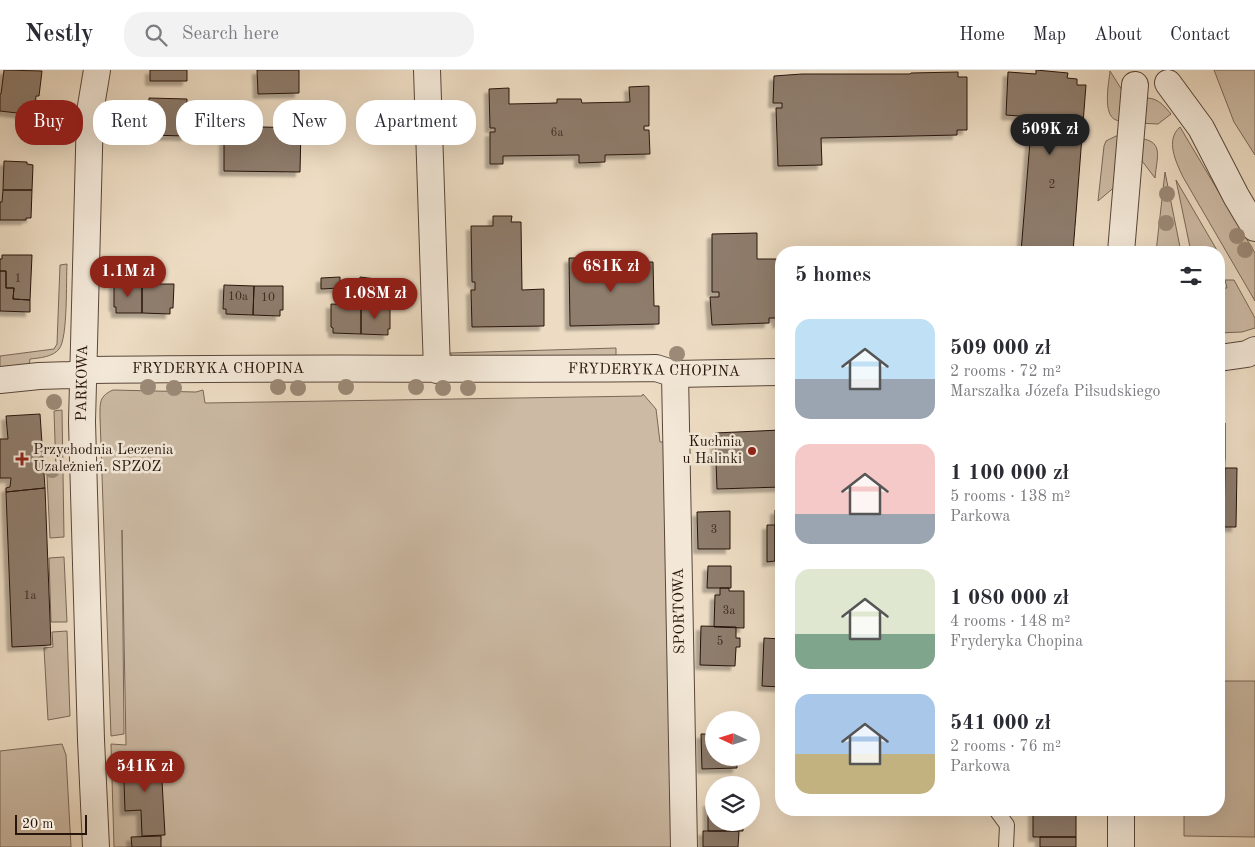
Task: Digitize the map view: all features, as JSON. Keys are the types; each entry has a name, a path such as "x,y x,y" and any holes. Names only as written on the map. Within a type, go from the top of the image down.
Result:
{"street":[{"name":"PARKOWA","path":"96,847 91,740 83,372 90,112 97,70"},
{"path":"427,70 437,370"},
{"path":"1129,78 1144,89 1152,89 1160,87 1172,76 1255,228"},
{"path":"1121,246 1129,78"},
{"path":"1225,357 1247,354 1255,350"},
{"name":"FRYDERYKA CHOPINA","path":"0,380 72,375 94,370 239,367 437,370 656,368 675,374 775,372"},
{"name":"SPORTOWA","path":"675,374 684,847"},
{"path":"1120,847 1121,816"}],"lane":[{"path":"1000,816 1007,825 1006,847"}],"shaded area":[{"path":"1214,70 1255,70 1255,155 1234,122"},
{"path":"1110,71 1122,90 1124,121 1116,120 1109,112 1107,98"},
{"path":"1148,98 1158,101 1171,114 1158,124 1137,123 1142,102"},
{"path":"1180,127 1255,253 1255,301 1177,165 1173,151 1173,138"},
{"path":"1116,136 1123,137 1117,185 1098,201 1104,146 1106,141"},
{"path":"1136,138 1145,139 1155,145 1158,156 1155,178 1139,157"},
{"path":"1165,172 1180,246 1157,246"},
{"path":"1176,180 1214,246 1190,246"},
{"path":"67,264 64,334 59,349 42,358 30,359 29,366 0,369 0,356 54,349 57,344 60,265"},
{"path":"1225,280 1234,280 1255,318 1255,328 1242,332 1225,333 1225,288 1227,288"},
{"path":"616,348 616,356 457,360 450,353"},
{"path":"113,390 196,392 203,390 205,403 642,396 643,394 656,409 660,442 668,442 671,847 114,847 111,744 126,745 122,530 124,734 111,736 100,412 100,404 103,397"},
{"path":"62,410 64,537 50,538 47,476 56,470 54,411"},
{"path":"64,557 67,622 51,622 49,558"},
{"path":"67,631 70,716 48,720 44,648 53,647 52,632"},
{"path":"1225,681 1255,681 1255,837 1184,836 1184,816 1225,816"},
{"path":"62,744 66,755 71,847 0,847 0,751"}],"building":[{"path":"4,70 42,71 39,96 36,96 36,100 15,100 15,113 0,111"},
{"path":"150,70 187,70 187,81 150,81"},
{"path":"257,70 299,70 299,93 258,94"},
{"path":"1036,70 1068,73 1067,78 1077,79 1077,85 1086,85 1073,246 1021,246 1032,117 1006,115 1008,72 1036,74"},
{"path":"958,72 958,77 967,77 967,130 957,130 957,135 821,138 822,165 778,166 776,108 782,108 782,103 773,103 774,76"},
{"path":"649,86 649,126 644,126 644,130 649,130 650,154 605,155 605,162 579,163 579,155 503,156 503,164 490,164 490,132 495,132 495,128 490,128 489,89 509,88 509,104 557,103 557,99 581,99 582,103 630,102 629,87"},
{"path":"149,98 187,99 176,100 176,136 166,135 166,100 149,100"},
{"path":"263,127 273,127 273,145 301,145 300,172 224,171 224,145 263,145"},
{"path":"4,161 27,162 27,164 33,165 32,190 3,190"},
{"path":"3,190 32,190 31,218 26,218 26,220 0,220 0,202 2,202"},
{"path":"493,216 512,216 511,222 521,222 522,290 544,289 544,326 472,327 471,290 475,290 475,282 472,282 471,226 493,226"},
{"path":"757,233 757,259 775,259 775,318 769,318 769,323 712,325 710,297 719,297 719,292 712,292 712,234"},
{"path":"2,255 32,255 30,300 13,299 14,288 6,288 6,271 0,271"},
{"path":"569,258 615,258 615,263 653,262 654,306 659,306 659,324 570,326"},
{"path":"128,261 143,261 143,276 128,276"},
{"path":"0,271 6,271 6,288 14,288 13,299 30,300 30,312 0,311"},
{"path":"340,277 340,288 321,289 321,278"},
{"path":"360,277 376,279 375,290 359,286"},
{"path":"114,283 142,284 142,313 116,313 116,307 114,307"},
{"path":"142,284 174,284 173,308 170,308 170,314 142,313"},
{"path":"224,285 254,286 253,315 226,314 226,309 223,309"},
{"path":"254,286 283,286 283,310 280,310 280,316 253,315"},
{"path":"331,304 361,305 361,334 333,333 333,328 331,327"},
{"path":"361,305 390,305 390,329 388,329 388,335 361,334"},
{"name":"Przychodnia Leczenia Uzależnień. SPZOZ","path":"40,414 45,488 6,492 6,488 10,487 11,478 0,478 0,439 8,439 6,416"},
{"path":"775,430 775,487 717,489 715,433"},
{"path":"1225,468 1237,468 1236,527 1225,527"},
{"path":"45,488 51,645 12,647 6,492"},
{"path":"730,511 730,549 698,549 697,512"},
{"path":"767,525 775,525 775,561 767,562"},
{"path":"708,566 731,566 731,588 707,588"},
{"path":"720,588 729,588 729,591 744,591 744,628 714,627 715,595 720,595"},
{"path":"701,626 736,627 736,638 740,638 740,647 736,647 735,666 700,665"},
{"path":"764,638 775,639 775,687 762,686"},
{"path":"701,734 705,734 705,766 737,766 737,768 702,769"},
{"path":"138,752 139,764 161,763 165,835 142,836 141,810 125,811 123,753"},
{"path":"1033,816 1076,816 1076,837 1033,837"},
{"path":"703,831 739,831 738,847 703,847"},
{"path":"161,836 161,847 132,847 131,837"},
{"path":"1040,837 1076,837 1076,847 1040,847"}],"place":[{"name":"Kuchnia u Halinki","path":"752,451"},
{"name":"Przychodnia Leczenia Uzależnień. SPZOZ","path":"22,459"}]}
